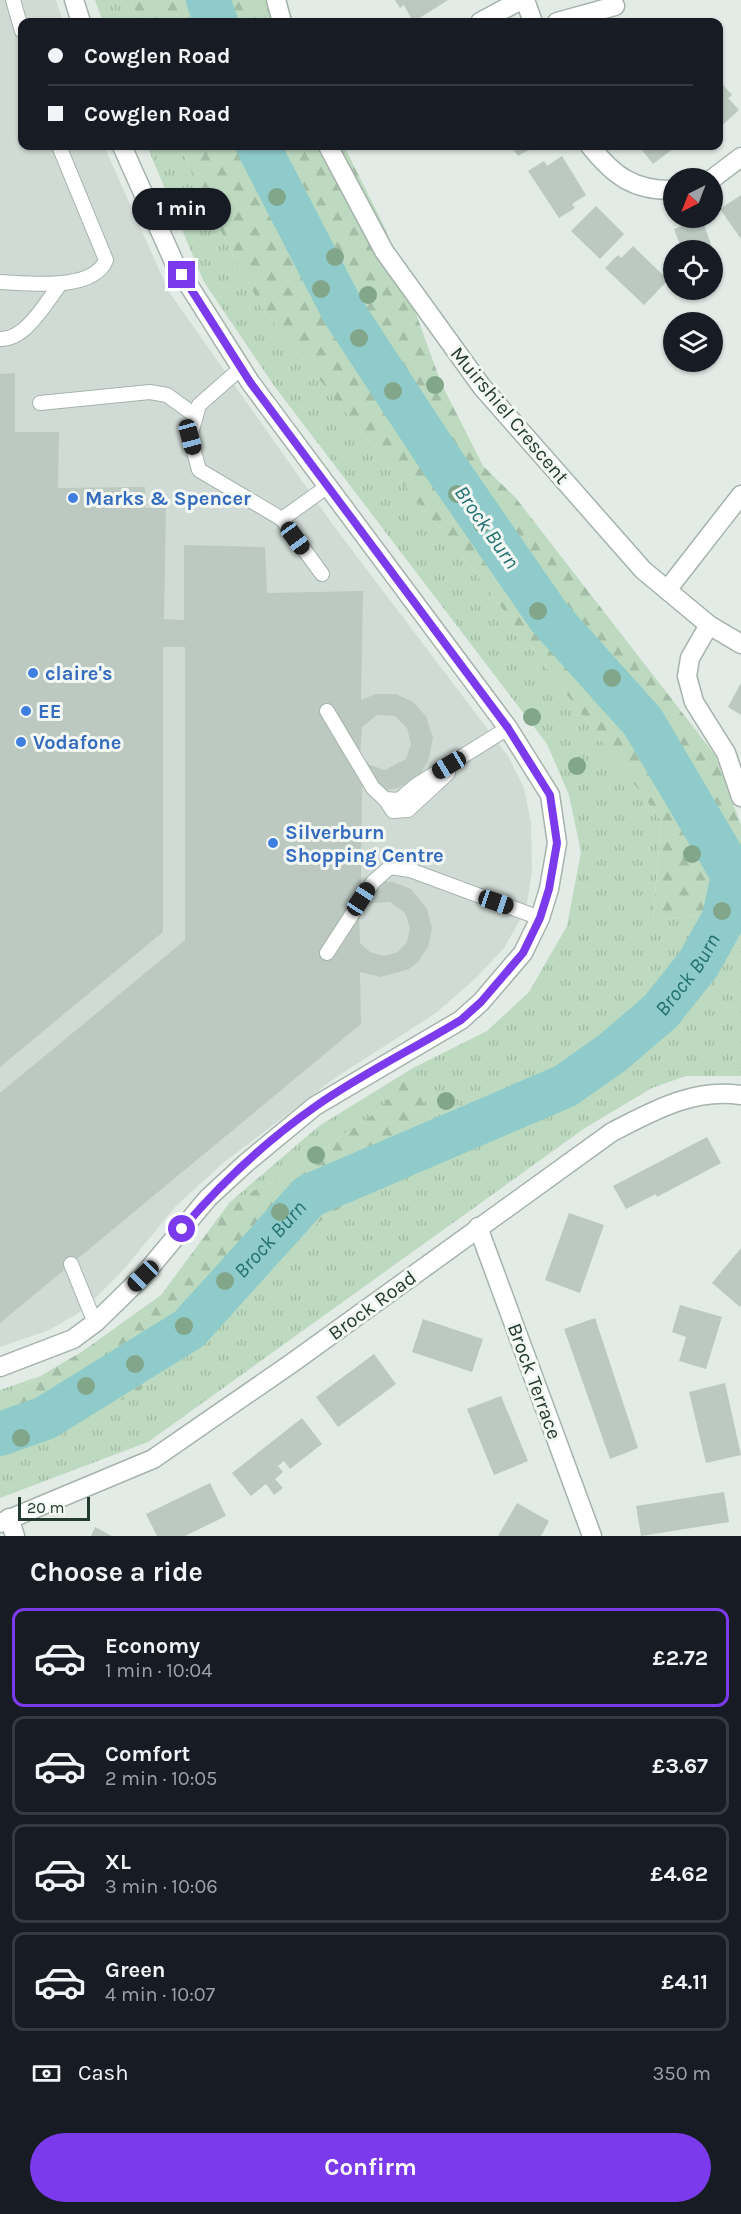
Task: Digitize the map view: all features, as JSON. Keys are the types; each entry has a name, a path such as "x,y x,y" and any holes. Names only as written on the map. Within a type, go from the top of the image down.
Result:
{"street":[{"path":"74,0 80,18"},
{"path":"276,0 281,18"},
{"path":"488,18 523,0 530,18"},
{"path":"572,18 615,6"},
{"path":"0,1367 73,1339 95,1323 143,1276 208,1198 246,1162 315,1106 461,1020 481,1002 523,953 540,918 549,889 557,843 550,795 508,728 241,368 174,262 124,150"},
{"name":"Muirshiel Crescent","path":"330,150 384,251 482,387 643,570 709,625 741,644"},
{"path":"593,150 601,160 624,179 641,188 663,189"},
{"path":"723,171 741,157"},
{"path":"667,590 741,495"},
{"path":"709,625 690,658 687,676 694,702 726,753 741,797"},
{"name":"Brock Road","path":"5,1521 153,1459 292,1363 612,1132 655,1110 686,1098 726,1093 741,1095"},
{"name":"Brock Terrace","path":"478,1227 592,1536"},
{"path":"5,1521 15,1536"}],"lane":[{"path":"13,0 18,18"},
{"path":"0,282 61,283 91,276 104,266 106,260 62,150"},
{"path":"0,339 10,339 27,326 61,283"},
{"path":"241,368 198,411 190,437 199,470 282,519 321,574"},
{"path":"40,403 150,392 167,395 198,411"},
{"path":"282,519 328,486"},
{"path":"327,711 374,788 385,799 399,800 415,786 508,728"},
{"path":"327,953 373,882 390,867 410,870 540,918"},
{"path":"71,1264 95,1323"}],"shaded area":[{"name":"Silverburn Shopping Centre","path":"0,0 56,0 62,18 18,18 18,150 106,150 169,292 333,525 508,756 524,788 531,823 532,871 526,909 504,948 477,977 436,1013 335,1078 223,1163 176,1206 124,1269 82,1311 49,1330 0,1347"}],"green space":[{"path":"95,0 131,0 138,18 102,18"},
{"path":"131,0 287,0 292,18 138,18"},
{"path":"149,150 183,150 195,183 261,307 483,583 661,820 653,921 741,910 741,1076 686,1076 652,1088 585,1128 148,1442 0,1498 0,1390 40,1376 10,1394 190,1339 266,1257 354,1199 440,1159 413,1069 379,1110 288,1174 230,1202 319,1126 413,1068 487,1031 529,992 567,926 581,852 569,795 547,744 275,387 204,282"},
{"path":"183,150 346,150 385,228 441,383 483,466 515,497 715,755 741,825 741,910 653,921 661,820 483,583 261,307 195,183"},
{"path":"413,1068 440,1159 354,1199 266,1257 136,1395 7,1439 10,1394 83,1351 161,1295 230,1202 288,1174 379,1110"}],"building":[{"path":"395,0 448,0 419,18 411,18 404,5 400,8"},
{"path":"723,85 732,95 728,98 739,110 723,124"},
{"path":"514,150 529,150 518,156"},
{"path":"642,150 672,150 653,164"},
{"path":"562,156 586,195 572,204 575,208 559,218 528,171 544,161 547,166"},
{"path":"741,195 741,239 723,213 723,207"},
{"path":"596,206 624,234 600,259 571,231"},
{"path":"705,228 709,240 678,240 674,229"},
{"path":"633,246 663,275 663,285 644,305 605,268 618,255 621,258"},
{"name":"Silverburn Shopping Centre","path":"15,373 15,432 59,432 58,488 145,487 145,508 166,508 164,619 184,620 184,545 265,547 267,593 363,591 361,700 376,694 396,694 413,702 426,716 433,738 429,759 421,773 412,780 398,788 386,790 362,783 361,887 373,881 393,882 411,889 427,909 432,928 428,947 418,962 409,969 381,977 360,972 361,1024 0,1323 0,1093 185,940 185,647 163,647 163,932 0,1067 0,374","holes":["377,715 395,716 407,728 411,744 406,759 385,770 370,765 360,756 362,727","390,902 405,913 410,928 407,942 398,952 384,956 370,952 360,943 359,915 373,903"]},
{"path":"741,683 741,715 728,707"},
{"path":"707,1137 721,1163 657,1197 656,1194 626,1209 613,1186"},
{"path":"569,1213 604,1225 580,1293 545,1280"},
{"path":"741,1248 741,1305 740,1307 712,1283"},
{"path":"680,1305 722,1317 706,1369 679,1361 686,1337 672,1332"},
{"path":"595,1318 638,1448 610,1459 564,1329"},
{"path":"423,1319 483,1339 472,1372 412,1352"},
{"path":"374,1354 396,1384 338,1427 316,1397"},
{"path":"725,1383 741,1455 706,1463 689,1392"},
{"path":"501,1396 528,1461 494,1475 467,1409"},
{"path":"302,1418 322,1444 290,1469 284,1461 278,1466 283,1472 275,1479 283,1488 274,1495 266,1484 251,1496 232,1473"},
{"path":"210,1483 226,1516 185,1536 157,1536 146,1514"},
{"path":"724,1492 729,1522 641,1536 636,1506"},
{"path":"517,1503 549,1521 541,1536 498,1536"},
{"path":"95,1527 112,1536 91,1536"}],"waterway":[{"name":"Brock Burn","path":"208,0 215,18"},
{"name":"Brock Burn","path":"0,1434 45,1418 189,1329 309,1196 565,1086 612,1053 661,1011 699,963 724,918 733,875 643,722 549,617 438,456 343,311 260,150"}],"place":[{"name":"Marks & Spencer","path":"73,498"},
{"name":"claire's","path":"33,673"},
{"name":"EE","path":"26,711"},
{"name":"Vodafone","path":"21,742"},
{"name":"Silverburn Shopping Centre","path":"273,843"}],"route":[{"path":"182,275 250,382 508,728 550,795 557,843 549,889 540,918 523,953 481,1002 461,1020 315,1106 246,1162 208,1198 182,1229"}]}
